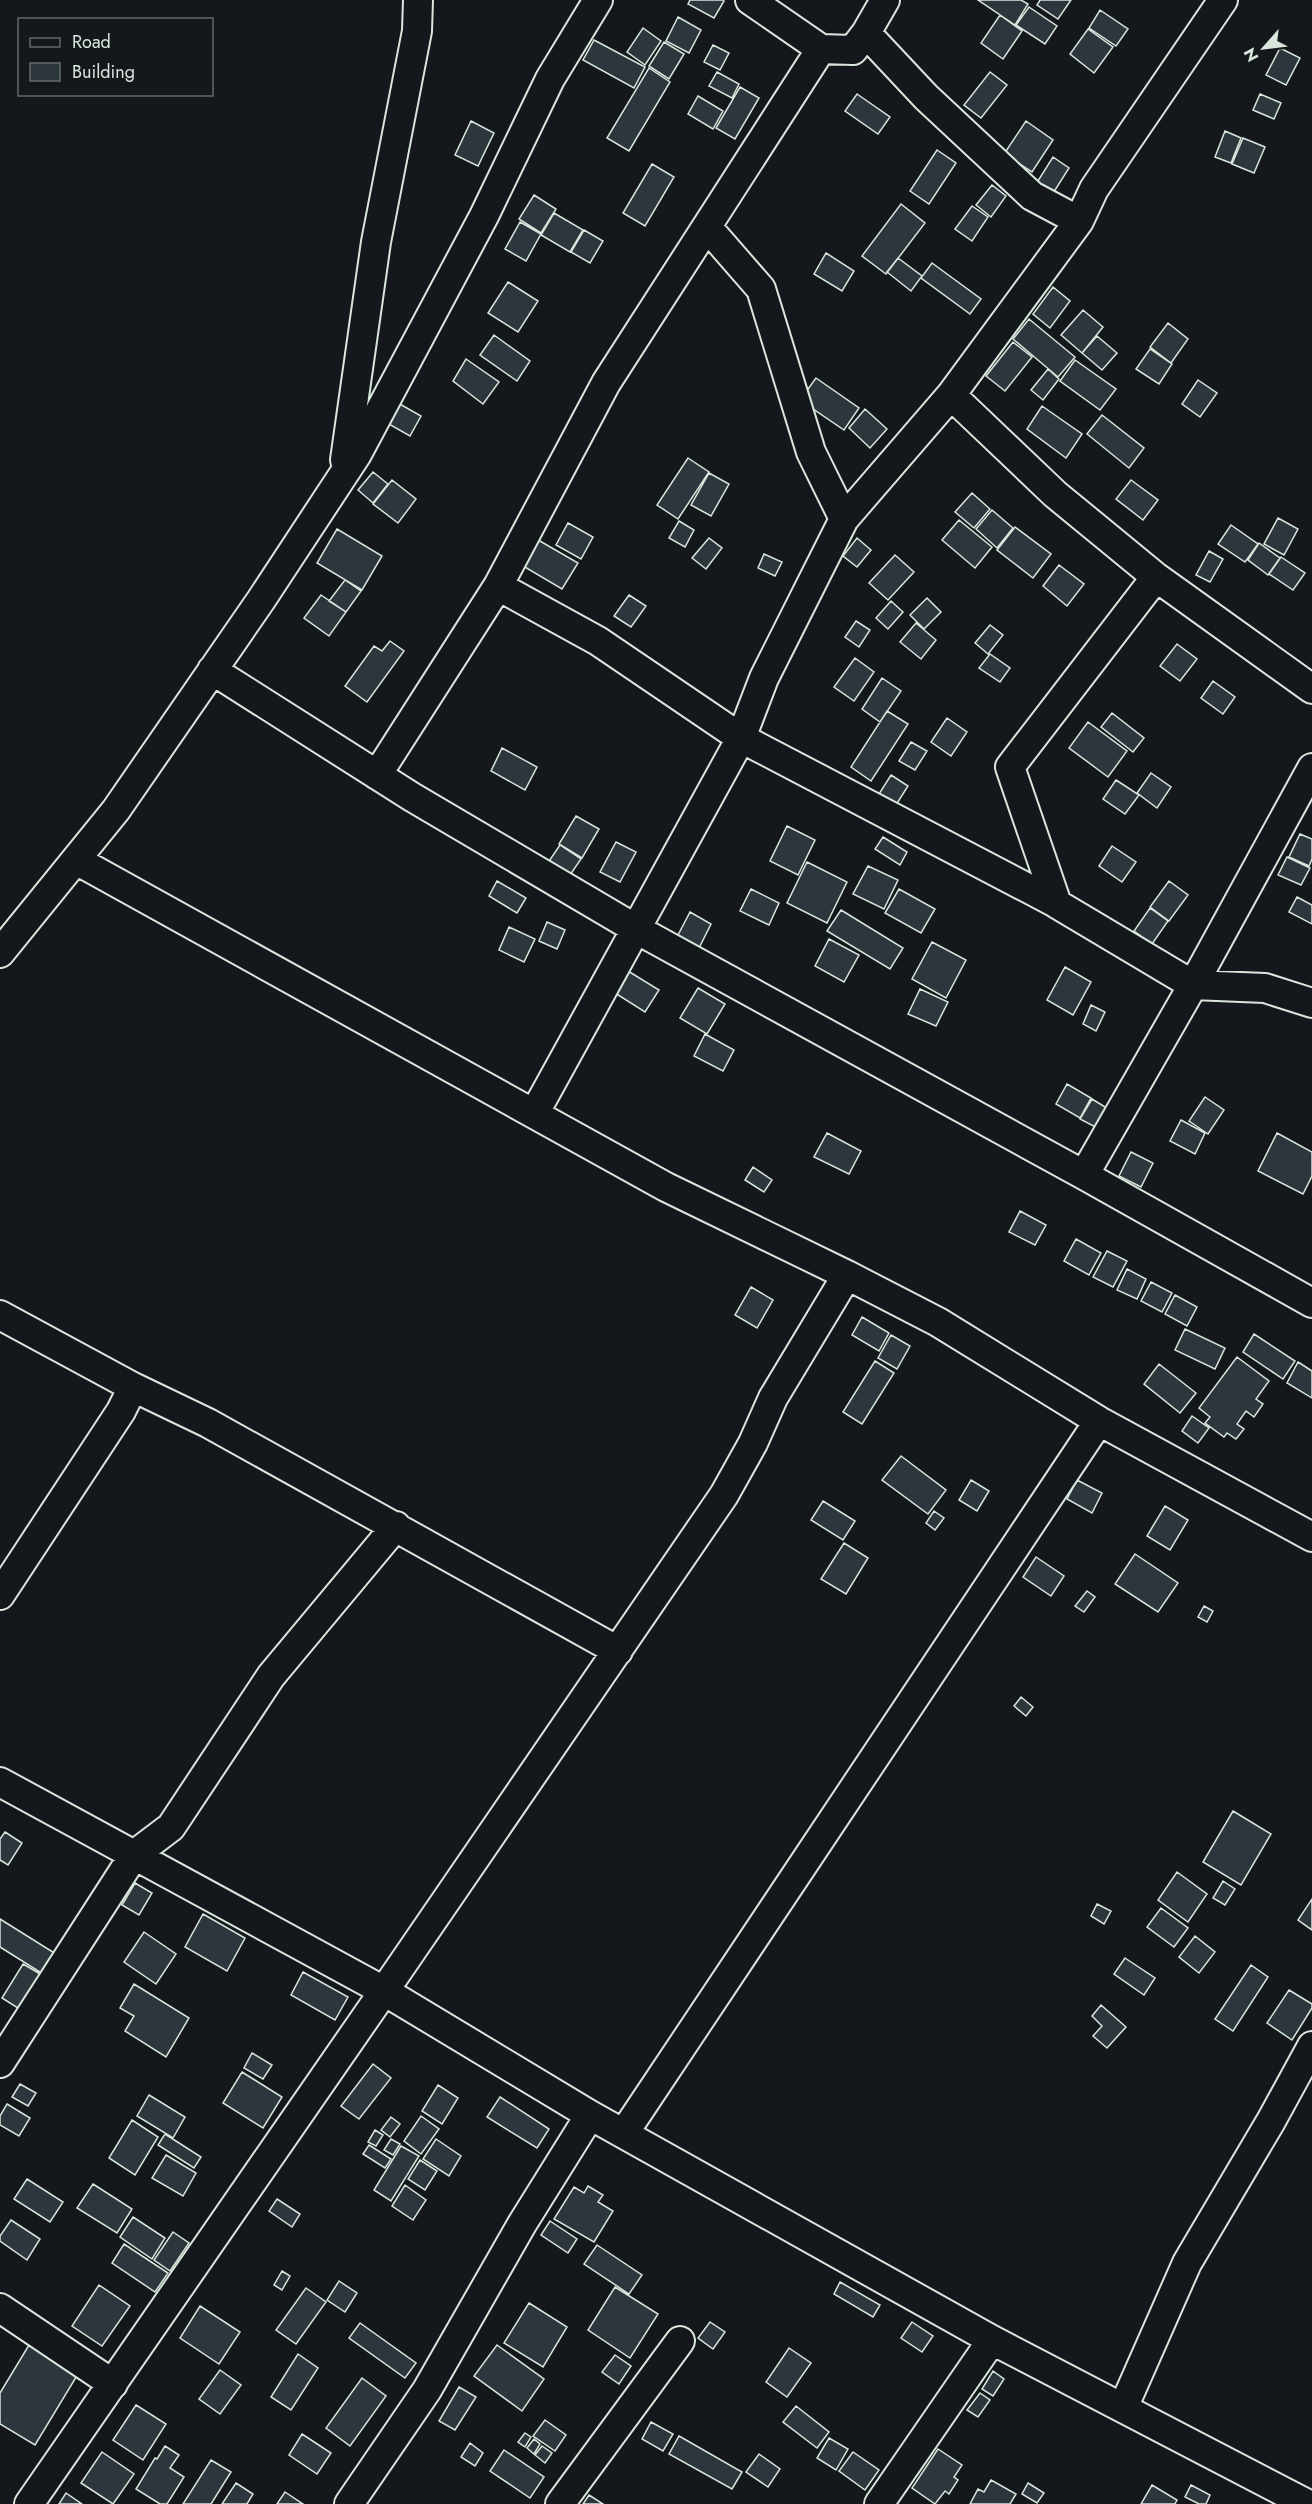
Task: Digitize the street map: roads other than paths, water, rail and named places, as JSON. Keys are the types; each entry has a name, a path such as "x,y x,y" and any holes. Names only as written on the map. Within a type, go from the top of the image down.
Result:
{"street":[{"path":"341,479 349,438 376,242 417,31 418,0"},
{"path":"0,953 116,810 357,454 484,216 550,79 598,0"},
{"path":"750,0 821,49 853,50 885,0"},
{"path":"534,1114 741,738 764,678 844,519 951,395 1079,221 1094,189 1223,0"},
{"path":"866,33 926,97 1032,196 1079,221"},
{"path":"377,775 498,586 606,383 821,49"},
{"path":"707,227 761,289 811,452 844,519"},
{"path":"951,395 1055,494 1156,577 1312,689"},
{"path":"1056,903 1010,767 1156,577"},
{"path":"498,586 598,641 741,738 1056,903 1193,985 1265,988 1312,1003"},
{"path":"212,670 484,841 636,929 1312,1303"},
{"path":"1084,1175 1193,985 1312,768"},
{"path":"76,860 666,1187 938,1322 1100,1421 1312,1537"},
{"path":"28,2504 113,2384 724,1495 753,1443 773,1398 847,1275"},
{"path":"0,1315 133,1387 208,1423 618,1651"},
{"path":"0,1595 121,1411 133,1387"},
{"path":"624,2133 1100,1421"},
{"path":"0,2063 134,1856 171,1827 272,1676 396,1526"},
{"path":"0,1782 384,1991 590,2115 992,2340 1296,2501"},
{"path":"1123,2408 1187,2263 1271,2121 1312,2046"},
{"path":"349,2504 427,2390 522,2224 590,2115"},
{"path":"0,2308 113,2384"},
{"path":"889,2501 992,2340"},
{"path":"560,2504 680,2341"}]}
